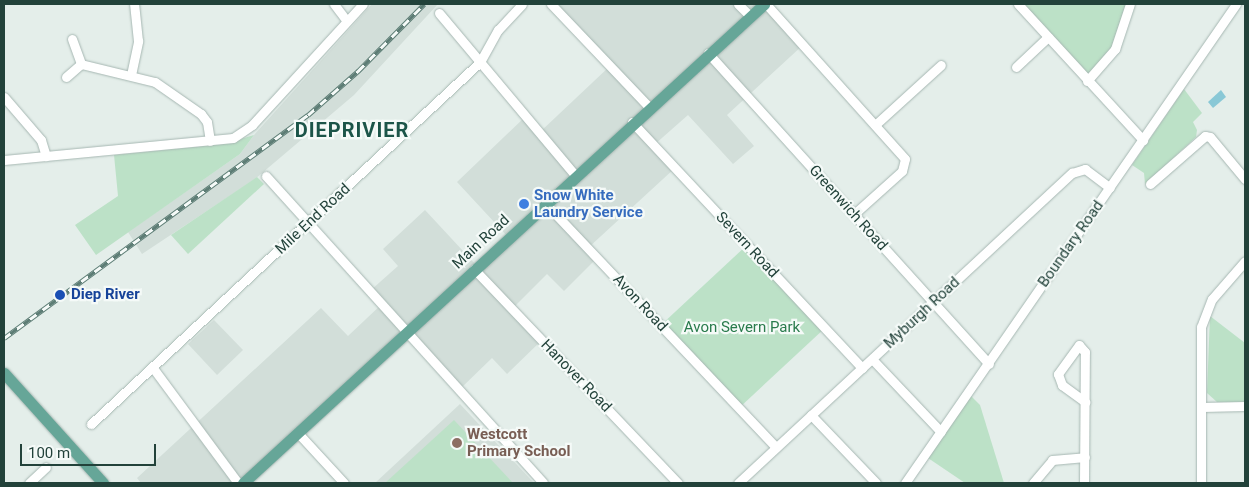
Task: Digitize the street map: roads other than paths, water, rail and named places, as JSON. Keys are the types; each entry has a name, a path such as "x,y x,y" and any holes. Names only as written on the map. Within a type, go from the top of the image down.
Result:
{"main road":[{"name":"Main Road","path":"243,483 575,174 765,4"},
{"path":"4,373 103,483"}],"street":[{"path":"132,75 138,41 134,4"},
{"path":"334,4 347,21"},
{"path":"4,160 233,138 252,125 362,4"},
{"name":"Mile End Road","path":"91,424 310,223 480,62 498,30 522,4"},
{"path":"551,4 649,107"},
{"path":"738,4 750,16"},
{"path":"765,4 902,154 906,163 902,171 854,214"},
{"path":"1018,4 1143,140"},
{"path":"1087,81 1114,49 1130,4"},
{"name":"Boundary Road","path":"905,483 1236,4"},
{"path":"440,13 575,174"},
{"path":"1016,67 1048,37"},
{"path":"72,39 81,64"},
{"name":"Greenwich Road","path":"708,53 989,364"},
{"path":"81,64 155,82 201,114 207,122 210,141"},
{"path":"66,76 81,64"},
{"path":"875,125 941,65"},
{"path":"4,97 41,140 46,156"},
{"name":"Severn Road","path":"632,122 862,368"},
{"path":"1150,184 1205,136 1210,137 1245,180"},
{"name":"Myburgh Road","path":"738,483 1076,170 1090,171 1110,188"},
{"path":"266,176 543,483"},
{"name":"Avon Road","path":"545,203 776,448"},
{"path":"1202,483 1201,327 1206,311 1224,282 1245,262"},
{"name":"Hanover Road","path":"474,269 678,483"},
{"path":"1084,483 1085,457 1085,402 1085,352 1079,345 1058,374 1062,385 1085,402"},
{"path":"872,358 941,432"},
{"path":"153,368 238,483"},
{"path":"1202,407 1245,406"},
{"path":"811,415 876,483"},
{"path":"298,433 344,483"},
{"path":"1033,483 1052,460 1085,457"},
{"path":"29,483 46,467"}],"water":[{"path":"1221,90 1226,97 1213,108 1208,102"}],"railway":[{"path":"4,338 308,115 358,71 424,4"}],"place":[{"name":"Snow White Laundry Service","path":"524,204"},
{"name":"Diep River","path":"60,295"},
{"name":"Westcott Primary School","path":"457,443"}],"district":[{"name":"DIEPRIVIER","path":"352,130"}],"park label":[{"name":"Avon Severn Park","path":"742,328"}]}
